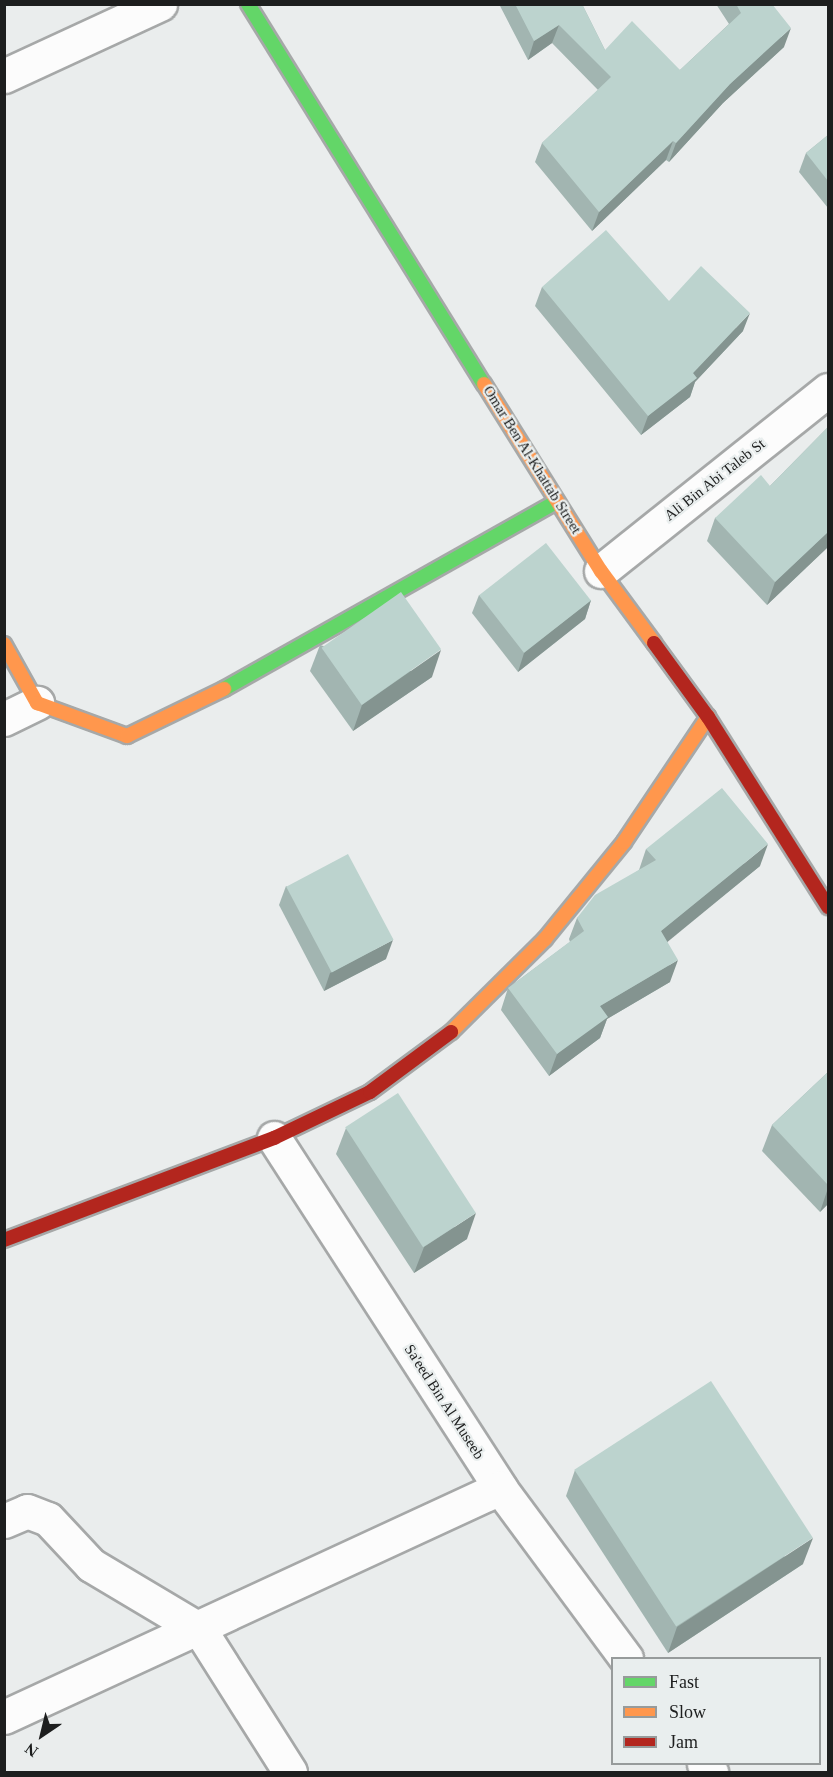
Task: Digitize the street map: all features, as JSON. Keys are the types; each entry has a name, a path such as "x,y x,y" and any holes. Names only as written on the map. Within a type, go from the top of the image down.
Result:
{"street":[{"path":"4,76 160,4"},
{"name":"Omar Ben Al-Khattab Street","path":"248,4 601,571 708,717 828,907"},
{"name":"Ali Bin Abi Taleb St","path":"601,571 828,390"},
{"path":"4,644 37,703 127,736 164,721 346,623 557,501"},
{"path":"4,719 37,703"},
{"path":"4,1240 274,1138 370,1092 454,1030 545,939 624,842 708,717"},
{"name":"Sa'eed Bin Al Museeb","path":"274,1138 500,1488 625,1657"},
{"path":"4,1717 200,1630 500,1488"},
{"path":"4,1521 27,1511 48,1519 91,1565 200,1630 290,1773"}],"building":[{"path":"515,4 582,4 605,50 632,21 680,70 741,13 736,4 772,4 791,28 730,84 676,143 673,141 599,212 542,143 611,77 559,25 534,41"},
{"path":"828,135 828,181 806,153"},
{"path":"606,230 669,301 701,266 750,313 693,373 697,378 648,416 542,287"},
{"path":"828,427 828,532 775,582 715,518 761,475 770,486"},
{"path":"546,543 591,601 524,653 479,595"},
{"path":"401,592 441,649 362,705 322,648"},
{"path":"722,788 768,844 661,931 678,960 600,1006 608,1017 557,1054 508,988 584,931 577,918 595,895 656,860 646,849"},
{"path":"348,854 394,940 332,973 286,887"},
{"path":"828,1072 828,1185 772,1125"},
{"path":"398,1093 476,1213 423,1247 345,1127"},
{"path":"711,1381 813,1538 676,1627 574,1470"}],"traffic: fast":[{"path":"248,4 484,384"},
{"path":"224,689 557,501"}],"traffic: slow":[{"path":"484,384 601,571 654,643"},
{"path":"4,644 37,703 127,736 224,689"},
{"path":"451,1032 545,939 624,842 708,717"}],"traffic: jam":[{"path":"654,643 708,717 828,907"},
{"path":"4,1240 274,1138 370,1092 451,1032"}]}
